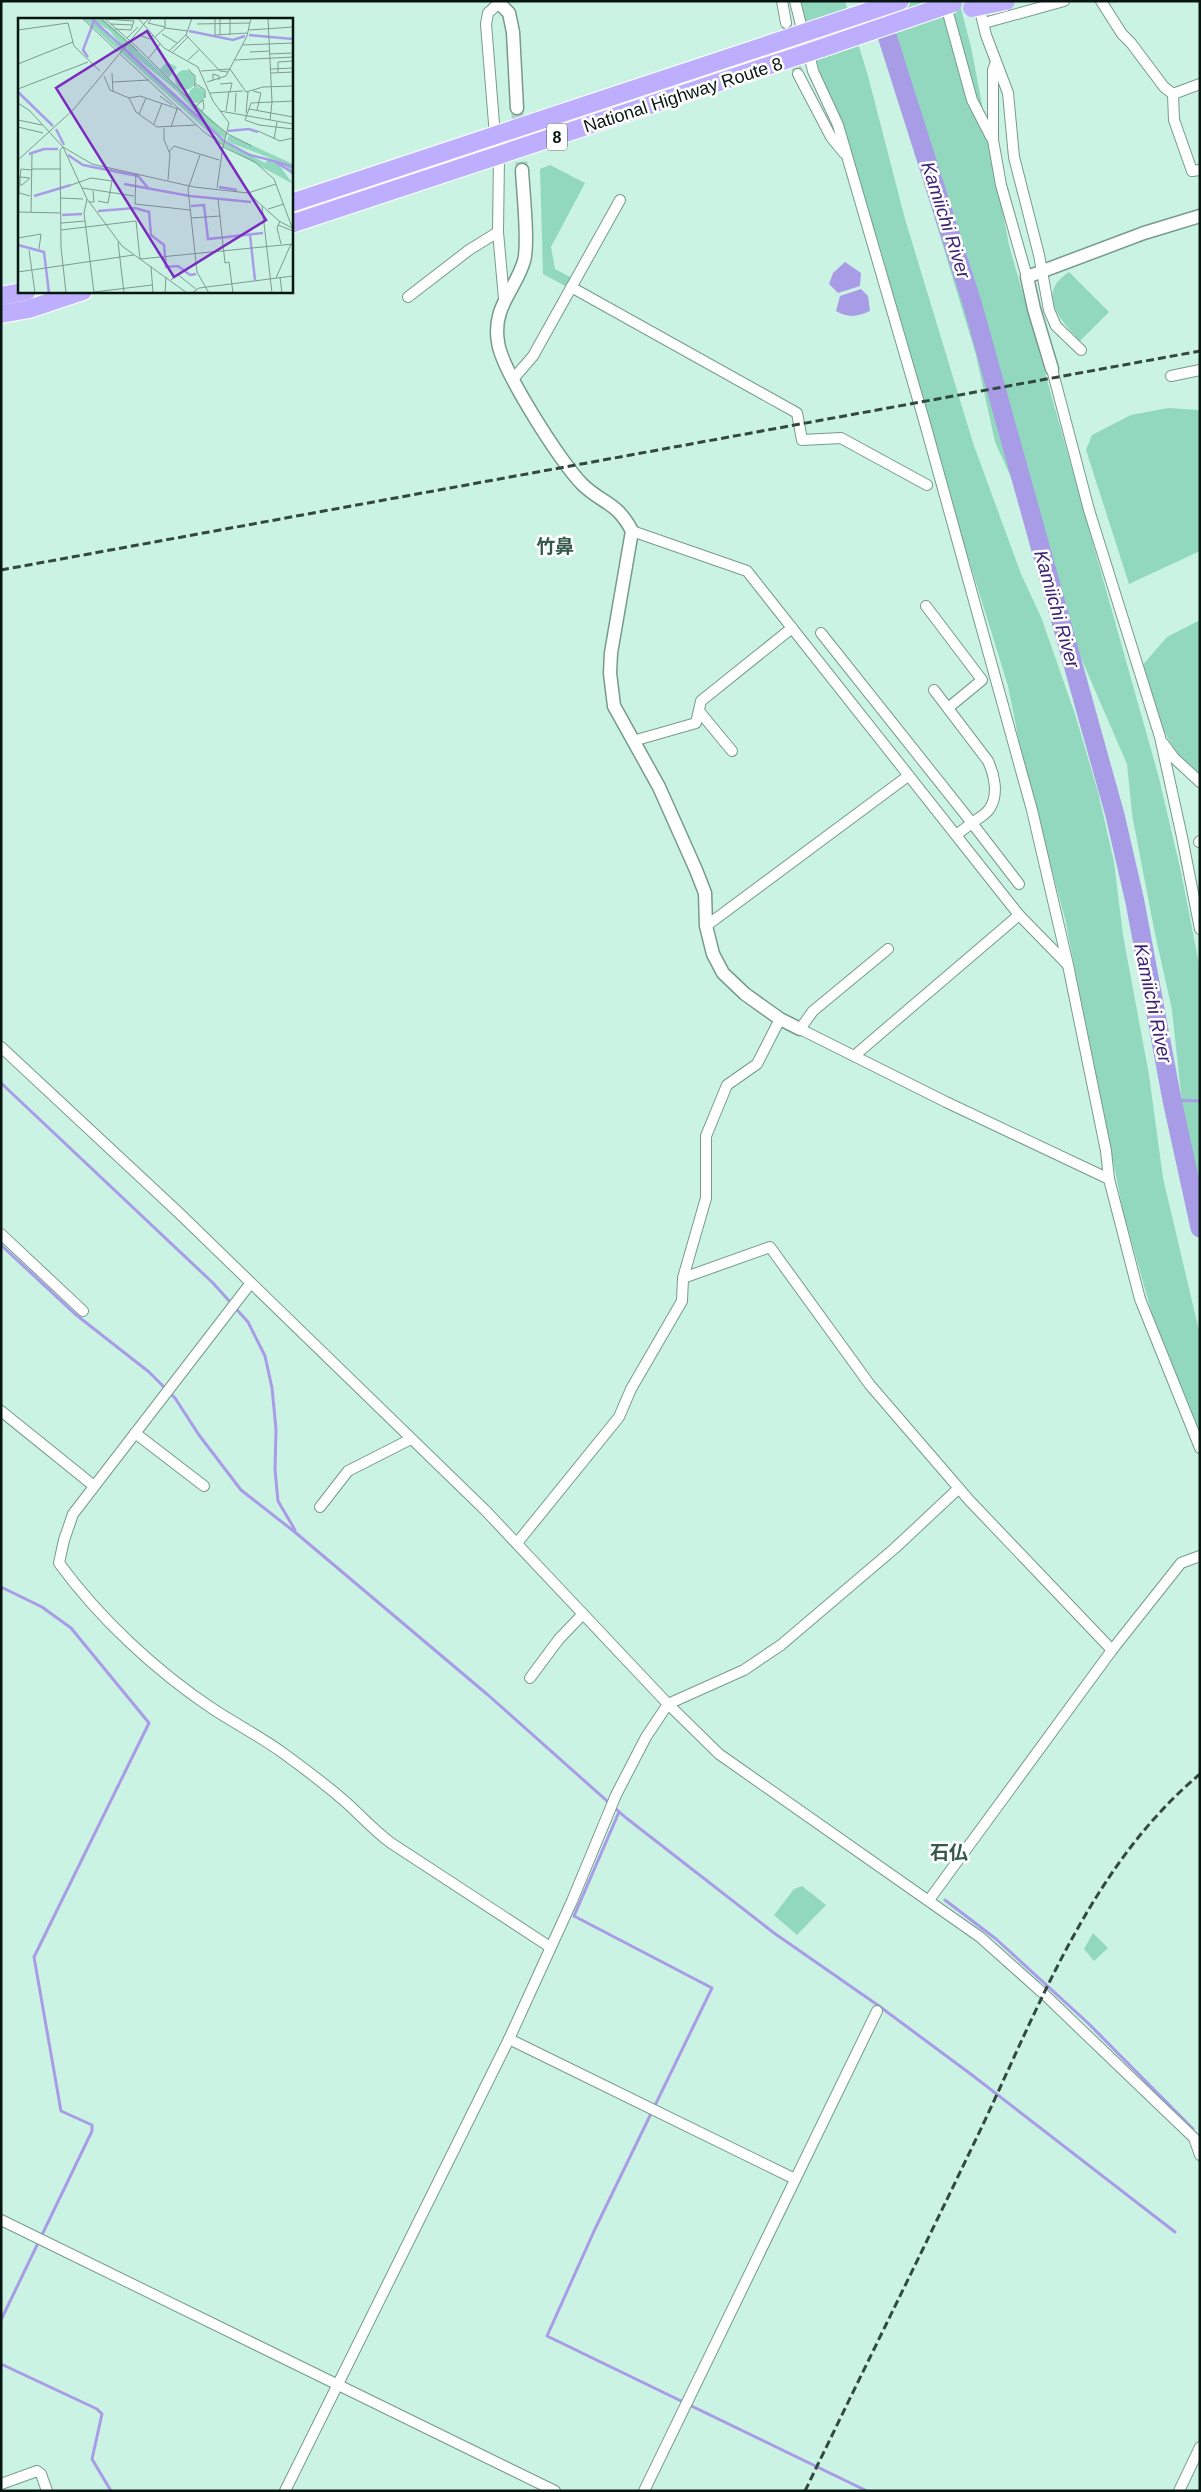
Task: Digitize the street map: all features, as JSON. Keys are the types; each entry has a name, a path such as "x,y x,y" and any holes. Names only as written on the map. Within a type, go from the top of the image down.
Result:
{"highway":[{"name":"National Highway Route 8","path":"292,204 900,1"},
{"name":"8","path":"960,4 1006,1"},
{"name":"National Highway Route 8","path":"292,224 815,51 887,25 960,4"},
{"path":"1,296 22,292"},
{"path":"1,314 29,309 80,292"}],"street":[{"path":"782,1 786,23"},
{"path":"795,1 809,31"},
{"path":"984,23 1064,1"},
{"path":"1101,1 1122,34 1164,87 1172,94 1174,120 1192,171 1200,170"},
{"path":"495,136 486,24 488,13 498,2 509,13 513,32 517,108"},
{"path":"960,4 984,23 986,34 1008,93 1014,157 1039,255 1049,310 1056,326 1081,350"},
{"path":"960,4 972,100 993,140"},
{"path":"815,51 813,71 838,125 848,158 924,420 1029,800 1068,965 1106,1151 1109,1179 1140,1299 1200,1448"},
{"path":"996,62 993,70 993,140 1001,185 1089,510 1160,737 1200,929"},
{"path":"798,74 831,137 848,158"},
{"path":"1172,94 1200,84"},
{"path":"499,156 498,232 504,299"},
{"path":"522,170 524,260 504,299 498,316 498,343 514,378 557,453 583,485 616,507 632,531 747,571 1019,915 1068,965"},
{"path":"514,378 533,356 620,200"},
{"path":"1027,277 1144,233 1200,216"},
{"path":"408,298 469,250 498,232"},
{"path":"571,287 797,413 802,440 841,438 927,485"},
{"path":"1171,376 1200,370"},
{"path":"632,531 611,653 610,673 614,706 659,787 696,870 705,893 706,926 713,954 723,973 745,994 780,1019 1109,1179"},
{"path":"926,606 982,680 948,708"},
{"path":"633,741 696,722 701,701 792,628"},
{"path":"821,633 1019,884"},
{"path":"934,690 988,761 993,773 995,794 990,808 956,835"},
{"path":"699,711 732,751"},
{"path":"1160,737 1174,758 1200,782"},
{"path":"706,926 908,776"},
{"path":"854,1056 1019,915"},
{"path":"800,1029 813,1011 888,949"},
{"path":"517,1543 618,1417 631,1389 682,1301 683,1278 706,1198 706,1136 728,1085 756,1064 780,1019"},
{"path":"1,1047 178,1212 517,1543 668,1704 719,1754 980,1937 1045,1995 1197,2138 1200,2156"},
{"path":"1,1234 83,1311"},
{"path":"683,1278 770,1247 870,1384 959,1488 1112,1650"},
{"path":"250,1284 73,1514 64,1540 60,1563 80,1591 136,1647 211,1708 283,1753 348,1804 373,1830 390,1843 550,1947"},
{"path":"1,1411 94,1486"},
{"path":"135,1433 204,1486"},
{"path":"320,1507 348,1471 411,1439"},
{"path":"285,2491 509,2039 572,1901 616,1795 646,1737 668,1704 744,1670 781,1645 895,1548 959,1488"},
{"path":"928,1900 1112,1650 1181,1564 1200,1556"},
{"path":"530,1678 559,1639 583,1614"},
{"path":"644,2491 877,2011"},
{"path":"509,2039 795,2179"},
{"path":"1,2220 554,2491"},
{"path":"1179,2491 1200,2448"},
{"path":"1,2484 37,2471 41,2474 48,2491"}],"green space":[{"path":"798,1 845,1 868,76 905,219 973,443 1021,574 1041,617 1075,714 1098,792 1114,862 1123,935 1149,1075 1163,1178 1200,1335 1200,1438 1154,1321 1123,1211 1065,919 1024,766 1008,686 940,466 881,251 824,86"},
{"path":"876,1 959,1 971,47 1009,245 1159,778 1181,872 1200,969 1200,1219 1184,1122 1172,1010 1132,814 1127,764 1078,651 1049,561 995,442 976,355 920,170 906,68"},
{"path":"550,165 585,183 551,247 555,269 572,278 567,287 543,274 540,169"},
{"path":"1069,272 1109,312 1080,341 1059,316 1053,298 1054,289 1059,280"},
{"path":"1168,408 1200,410 1200,551 1129,584 1086,450 1092,435 1131,415"},
{"path":"1200,620 1200,775 1187,764 1169,740 1156,712 1141,667 1167,637"},
{"path":"802,1886 826,1905 797,1935 774,1915 794,1889"},
{"path":"1093,1933 1108,1948 1094,1961 1084,1949"}],"shaded area":[{"path":"845,262 861,273 860,286 838,293 829,284 833,273"},
{"path":"861,289 868,296 870,311 853,316 836,311 840,296"}],"waterway":[{"name":"Kamiichi River","path":"876,1 973,306 1115,815 1135,902 1172,1100 1200,1228"},
{"path":"1,1083 213,1283 248,1322 265,1356 272,1388 276,1429 275,1470 278,1501 295,1530"},
{"path":"1172,1100 1200,1101"},
{"path":"1,1245 75,1314 149,1372 175,1398 199,1435 241,1490 296,1533 488,1695 625,1817 774,1933 879,2006 972,2075 1175,2232"},
{"path":"1,1587 42,1607 71,1628 149,1723 34,1957 61,2111 92,2125 92,2131 1,2320"},
{"path":"619,1812 574,1916 712,1988 595,2229 547,2336 867,2491"},
{"path":"945,1900 996,1939 1088,2023 1193,2129"},
{"path":"1,2364 97,2409 102,2414 92,2459 111,2491"}],"tunnel":[{"path":"786,23 798,74"},
{"path":"517,108 522,170"}],"railway":[{"path":"1,570 1200,351"},
{"path":"805,2491 977,2137 1045,1991 1070,1943 1097,1896 1127,1852 1161,1811 1200,1774"}],"district":[{"name":"竹鼻","path":"555,546"},
{"name":"石仏","path":"949,1852"}]}
